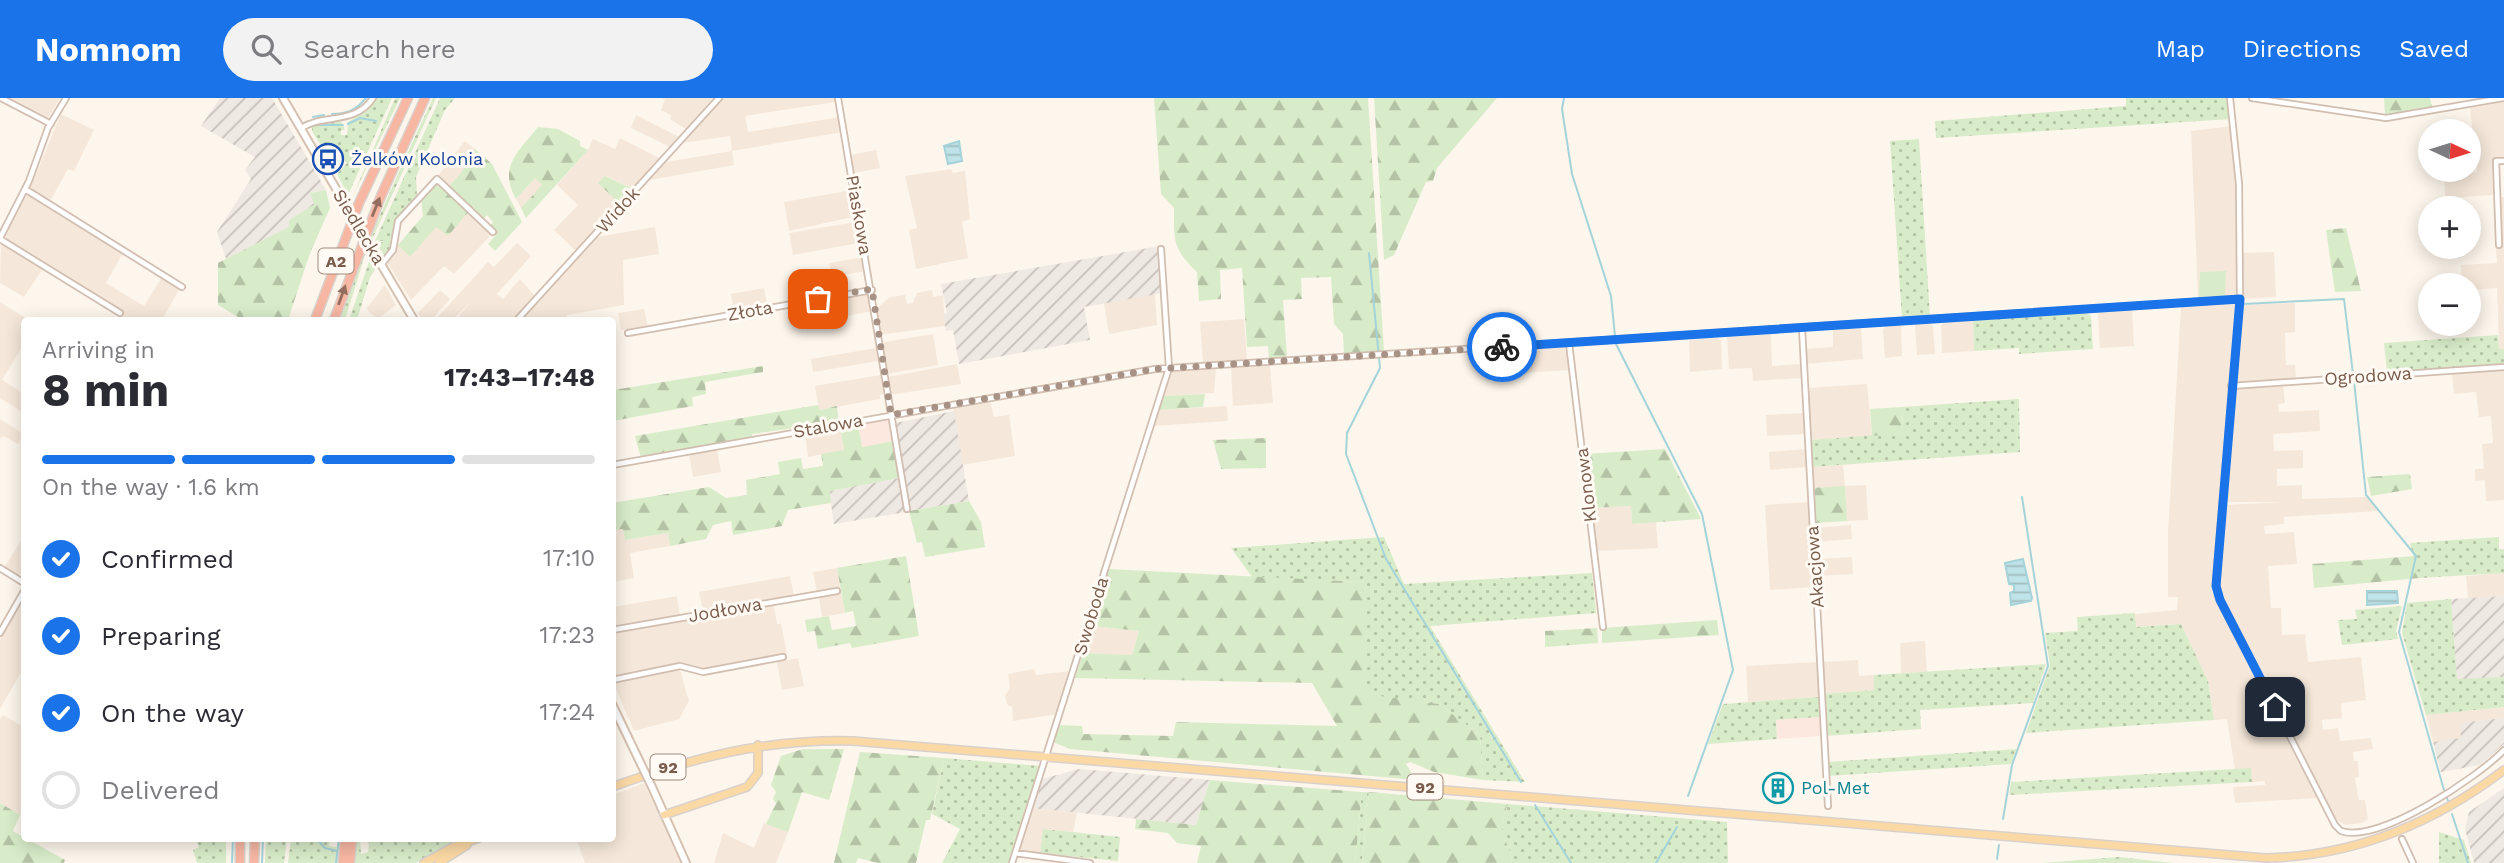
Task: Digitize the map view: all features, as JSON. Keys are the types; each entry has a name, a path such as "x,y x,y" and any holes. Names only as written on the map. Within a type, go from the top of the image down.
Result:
{"highway":[{"name":"A2","path":"316,317 359,204 408,98"},
{"name":"A2","path":"335,317 381,196 425,98"},
{"path":"240,842 240,863"},
{"path":"254,863 255,842"},
{"path":"343,863 345,842"},
{"path":"350,863 352,842"}],"main road":[{"name":"Siedlecka","path":"283,98 412,317"},
{"path":"616,712 686,863"},
{"name":"92","path":"616,786 701,757 758,745 853,741 2257,858 2306,855 2386,837 2444,810 2504,769"},
{"path":"664,815 747,787 758,773 758,745"},
{"path":"424,863 470,842"},
{"path":"439,863 471,842"}],"street":[{"path":"1,98 51,124"},
{"path":"66,98 51,124 25,189 0,238 120,313"},
{"path":"300,128 312,122 356,115 373,98"},
{"name":"Widok","path":"520,317 719,98"},
{"name":"Piaskowa","path":"838,98 907,509"},
{"path":"2230,98 2239,184 2240,299 2216,580 2218,595 2335,825 2346,833 2377,828 2424,807 2477,774 2504,750"},
{"path":"2252,98 2302,101 2361,116 2386,118 2503,98"},
{"path":"2498,245 2496,161 2504,160"},
{"path":"381,265 393,250 398,221 437,179 493,232"},
{"path":"25,189 182,288"},
{"path":"1161,249 1169,368"},
{"name":"Złota","path":"628,333 872,289"},
{"name":"Stalowa","path":"616,464 1169,368 2240,299"},
{"name":"Akacjowa","path":"1802,328 1828,806"},
{"name":"Klonowa","path":"1569,343 1603,627"},
{"name":"Ogrodowa","path":"2231,386 2504,367"},
{"name":"Swoboda","path":"1012,863 1169,368"},
{"path":"0,568 21,581"},
{"name":"Jodłowa","path":"616,629 837,591"},
{"path":"0,633 21,596"},
{"path":"616,679 681,666 702,672 783,657"},
{"path":"2402,839 2413,863"},
{"path":"1015,853 1090,863"}],"shaded area":[{"path":"4,98 60,98 46,121"},
{"path":"220,98 272,98 326,190 310,193 315,205 289,220 290,227 226,259 217,232 251,179 245,170 255,157 201,126"},
{"path":"662,98 713,98 687,130 670,119 671,115 661,110 665,100"},
{"path":"723,98 835,98 835,102 745,116 748,132 840,117 843,132 732,151 730,136 683,143"},
{"path":"2504,102 2504,158 2493,159 2495,192 2492,195 2446,196 2445,182 2482,182 2482,119 2471,119 2470,108"},
{"path":"61,114 94,130 74,171 68,169 49,203 29,191"},
{"path":"636,115 679,137 670,147 631,128"},
{"path":"2232,126 2237,192 2236,296 2198,298 2191,131"},
{"path":"620,138 661,159 633,189 606,176 599,183 620,204 577,252 554,230 578,205 557,185 588,150 593,139 615,149"},
{"path":"465,141 475,149 461,165 464,169 448,188 437,177"},
{"path":"876,150 880,168 854,173 851,155"},
{"path":"732,151 734,165 650,180 666,162"},
{"path":"951,169 953,173 965,171 970,219 962,222 968,258 916,269 909,230 917,228 905,176"},
{"path":"535,178 543,185 521,208 516,199"},
{"path":"852,190 857,216 789,231 784,202"},
{"path":"27,193 123,253 106,283 144,306 162,277 180,288 164,317 123,317 3,239"},
{"path":"2499,197 2504,197 2504,349 2499,349 2497,288 2481,289 2481,273 2461,273 2461,265 2497,263 2496,247 2500,246"},
{"path":"469,211 492,234 454,274 444,266 411,300 385,259 398,245 410,256 436,226 448,235"},
{"path":"856,222 859,243 793,255 789,233"},
{"path":"655,227 659,254 623,260 624,305 567,317 524,317 597,237"},
{"path":"1,241 43,268 24,297 0,283"},
{"path":"517,243 531,256 497,294 503,299 520,279 535,296 516,317 458,317 471,301 456,317 438,317 488,262 494,267"},
{"path":"1160,246 1163,293 1084,307 1090,340 959,364 953,330 946,331 943,314 947,313 941,284"},
{"path":"2274,252 2276,297 2241,299 2242,253"},
{"path":"863,257 866,271 832,277 829,263"},
{"path":"385,285 396,305 381,317 376,317 366,309"},
{"path":"764,288 767,306 734,312 731,294"},
{"path":"440,290 450,299 434,317 421,317 418,313"},
{"path":"932,290 933,297 943,295 945,326 879,335 876,309 890,297 905,295 907,304 913,303 917,293"},
{"path":"869,293 872,311 805,324 802,305"},
{"path":"1155,294 1157,325 1109,334 1104,303"},
{"path":"0,302 24,317 21,317 21,349 2,380 21,392 21,411 0,398"},
{"path":"2236,303 2212,592 2317,798 2235,803 2233,787 2265,785 2265,781 2252,782 2251,769 2235,770 2227,719 2214,720 2208,681 2181,624 2135,627 2135,614 2177,610 2178,597 2168,597 2168,532 2181,306"},
{"path":"2295,303 2295,332 2285,333 2286,365 2295,365 2296,380 2235,385 2241,305"},
{"path":"644,309 648,327 621,330 618,313"},
{"path":"2132,309 2134,346 2100,348 2098,315 2101,311"},
{"path":"1244,319 1247,360 1203,363 1200,322"},
{"path":"1973,320 1974,351 1942,353 1941,326 1944,322"},
{"path":"1930,323 1933,326 1935,354 1917,355 1915,324"},
{"path":"1901,325 1902,356 1885,358 1883,330 1886,326"},
{"path":"1861,328 1863,359 1805,364 1805,349 1833,347 1833,330"},
{"path":"933,334 938,365 886,374 881,348 884,342"},
{"path":"1771,334 1772,366 1801,364 1802,378 1753,381 1752,368 1729,369 1727,337"},
{"path":"1689,340 1721,340 1722,369 1690,372"},
{"path":"876,348 878,361 813,372 811,359"},
{"path":"1568,348 1570,370 1524,373 1523,349"},
{"path":"957,364 961,384 889,395 888,377"},
{"path":"1270,365 1273,403 1233,406 1231,368"},
{"path":"1216,368 1214,393 1163,396 1172,370"},
{"path":"2504,370 2504,500 2486,501 2485,480 2475,481 2475,469 2484,469 2482,444 2493,443 2491,416 2479,417 2476,392 2454,394 2452,373"},
{"path":"881,375 883,394 880,399 819,410 815,386"},
{"path":"1867,384 1872,436 1810,440 1807,388"},
{"path":"2283,384 2285,403 2278,404 2279,412 2319,410 2320,431 2273,434 2274,451 2303,450 2303,468 2277,469 2277,486 2302,485 2302,499 2366,497 2378,511 2284,517 2284,524 2264,526 2265,534 2294,532 2297,564 2268,566 2271,608 2281,608 2282,635 2305,634 2308,662 2361,657 2366,700 2341,703 2342,718 2322,720 2323,730 2338,728 2340,741 2371,738 2373,749 2353,752 2354,761 2358,761 2359,777 2355,778 2359,800 2365,800 2368,819 2362,823 2346,825 2338,821 2325,801 2219,590 2226,505 2283,502 2226,502 2235,387"},
{"path":"990,401 994,417 1009,415 1015,456 962,465 953,407"},
{"path":"1227,406 1228,421 1153,426 1159,410"},
{"path":"954,411 969,501 909,511 895,423"},
{"path":"1804,413 1805,434 1767,436 1766,415"},
{"path":"0,419 21,432 18,444 3,436 0,439"},
{"path":"886,419 889,421 893,441 862,447 858,423"},
{"path":"840,426 844,450 808,457 805,433"},
{"path":"717,449 721,472 693,477 689,454"},
{"path":"1806,449 1807,467 1770,470 1769,452"},
{"path":"1843,465 1845,486 1866,485 1868,520 1847,521 1845,487 1812,488 1811,467"},
{"path":"900,478 906,512 834,524 829,491"},
{"path":"1809,502 1813,587 1770,590 1765,505"},
{"path":"1631,506 1632,524 1656,522 1658,548 1596,551 1591,508"},
{"path":"1851,525 1852,539 1815,542 1814,528"},
{"path":"623,529 625,540 668,533 670,546 630,553 634,578 616,581 616,530"},
{"path":"21,540 19,577 4,568"},
{"path":"1852,557 1853,574 1818,576 1818,559"},
{"path":"837,568 840,587 817,592 813,572"},
{"path":"2504,573 2504,596 2468,598 2466,576"},
{"path":"790,576 794,596 703,611 699,592"},
{"path":"841,593 845,613 822,617 819,597"},
{"path":"677,596 680,616 616,627 616,606"},
{"path":"2504,596 2504,677 2457,680 2451,599"},
{"path":"21,602 21,672 0,709 0,640"},
{"path":"774,605 787,654 702,669 681,664 616,675 616,632"},
{"path":"1091,626 1139,631 1132,655 1083,653"},
{"path":"1925,641 1927,672 1901,673 1900,643"},
{"path":"798,658 804,686 782,690 777,662"},
{"path":"1858,660 1859,676 1874,675 1875,690 1823,694 1823,662"},
{"path":"1816,662 1819,697 1748,702 1746,666"},
{"path":"1034,669 1036,675 1071,671 1058,714 1013,721 1012,706 1008,706 1005,696 1010,688 1008,674"},
{"path":"680,670 689,701 679,719 634,731 616,689 616,681"},
{"path":"2504,707 2504,718 2461,723 2461,739 2433,742 2426,715"},
{"path":"3,715 21,725 20,815 0,803 0,719"},
{"path":"1820,717 1821,736 1777,739 1776,720"},
{"path":"2504,718 2504,744 2480,765 2441,772 2433,742 2461,738 2460,723"},
{"path":"1079,769 1210,780 1196,825 1032,808 1042,779"},
{"path":"644,783 681,863 585,863 577,842 616,842 616,794"},
{"path":"2504,788 2504,863 2474,863 2465,829 2469,812"},
{"path":"1032,808 1077,813 1073,832 1043,829 1040,853 1022,851 1020,847"},
{"path":"764,823 788,832 776,863 714,863 723,833 754,848"}],"green space":[{"path":"376,98 392,98 348,195 337,174 347,163 343,160 334,165 313,133 311,125 341,121 345,130 341,130 341,135 347,135 348,122 368,110"},
{"path":"395,98 400,98 352,198"},
{"path":"433,98 436,98 365,255 346,317 341,317 371,236"},
{"path":"440,98 455,98 445,110 416,177 417,196 397,220 391,248 385,257 377,244 385,241 375,241"},
{"path":"1154,98 1368,98 1384,352 1344,354 1343,334 1334,324 1331,277 1301,278 1302,299 1283,300 1287,357 1269,359 1268,346 1247,347 1242,268 1220,270 1221,299 1199,301 1197,272 1179,250 1175,236 1174,208 1161,194"},
{"path":"1374,98 1497,98 1437,168 1433,181 1426,182 1394,255 1384,260"},
{"path":"2126,98 2226,98 2231,119 1936,138 1935,121 2126,106"},
{"path":"2384,98 2430,98 2432,107 2385,115"},
{"path":"538,127 558,129 580,141 580,146 588,150 526,218 521,208 542,185 535,178 516,199 509,178 510,169 518,152"},
{"path":"1919,139 1930,317 1902,318 1890,141"},
{"path":"475,149 492,164 522,222 495,251 488,244 496,235 489,228 493,222 487,215 482,221 448,188 464,169 460,166"},
{"path":"605,176 633,189 620,204 598,183"},
{"path":"437,181 469,211 448,236 436,227 410,257 398,245 423,216 421,198"},
{"path":"326,190 330,208 310,253 289,317 238,317 218,305 218,263 289,227 289,220 314,205 310,193"},
{"path":"2346,228 2361,291 2335,292 2326,230"},
{"path":"370,259 375,270 370,277 358,317 350,317"},
{"path":"2226,271 2225,296 2199,297 2200,272"},
{"path":"2086,312 2091,316 2093,349 2019,354 2019,348 1974,351 1973,320"},
{"path":"2498,335 2499,349 2504,349 2504,365 2387,372 2384,343"},
{"path":"763,366 763,372 705,382 706,394 692,397 693,406 616,420 616,390"},
{"path":"1205,394 1203,407 1159,410 1163,396"},
{"path":"2019,399 2020,452 1811,467 1810,440 1903,433 1902,407"},
{"path":"818,405 820,410 837,406 839,422 752,434 752,438 641,458 635,436"},
{"path":"1902,407 1903,433 1872,436 1870,409"},
{"path":"858,423 862,447 894,441 900,478 830,491 831,503 788,510 782,526 733,535 731,521 713,525 706,539 670,546 668,533 625,540 623,529 616,530 616,502 709,487 726,498 747,495 746,480 780,474 778,462 801,458 803,469 823,466 821,454 844,450 840,426"},
{"path":"1266,438 1266,468 1221,469 1213,440"},
{"path":"1665,449 1701,519 1632,524 1631,506 1591,508 1584,454"},
{"path":"2410,474 2412,489 2371,496 2367,477"},
{"path":"1845,486 1847,521 1814,523 1812,488"},
{"path":"969,501 981,522 985,547 925,557 922,542 917,543 909,511"},
{"path":"1384,537 1404,584 1592,573 1596,613 1430,626 1525,782 1483,780 1480,735 1439,704 1366,695 1360,582 1252,577 1231,548"},
{"path":"2499,537 2499,549 2504,549 2504,573 2419,578 2410,543"},
{"path":"906,556 919,636 852,648 850,643 818,649 815,631 807,632 805,620 829,616 832,630 856,626 853,611 845,613 837,568"},
{"path":"2414,556 2419,578 2314,588 2312,564"},
{"path":"1109,569 1360,582 1367,605 1366,694 1439,704 1480,735 1483,780 1434,772 1410,762 1406,764 1416,780 1070,749 1053,742 1059,725 1082,726 1083,734 1173,736 1176,722 1337,726 1312,683 1075,678 1083,653 1132,655 1139,631 1091,626"},
{"path":"2451,599 2457,679 2504,677 2504,707 2426,715 2402,633 2407,603"},
{"path":"2402,606 2396,631 2398,639 2342,645 2338,620 2357,619 2355,610"},
{"path":"2135,613 2136,627 2181,624 2208,681 2214,720 2026,733 2050,665 2045,633 2078,631 2077,617"},
{"path":"1717,620 1719,635 1602,643 1602,628"},
{"path":"1597,628 1598,643 1545,647 1545,631"},
{"path":"2046,664 2033,703 1920,710 1921,729 1826,736 1823,694 1874,690 1874,675"},
{"path":"1819,697 1820,717 1776,720 1777,739 1708,744 1723,704"},
{"path":"803,749 844,749 829,800 802,792 788,832 766,824 776,803 773,799 776,792 771,785 781,756"},
{"path":"2017,749 2011,764 1828,776 1827,762"},
{"path":"860,752 944,758 930,820 926,820 916,863 878,863 858,858 856,863 834,863"},
{"path":"944,758 1041,766 1009,863 942,863 960,829 932,814"},
{"path":"2251,768 2252,782 2009,795 2011,782"},
{"path":"1210,780 1362,792 1355,863 1197,863 1201,846 1177,843 1168,833 1135,829 1136,819 1196,825"},
{"path":"1362,792 1369,792 1362,863 1355,863"},
{"path":"1369,792 1508,804 1502,830 1512,863 1362,863"},
{"path":"0,803 20,815 13,831 21,835 21,842 33,842 65,860 64,863 0,863"},
{"path":"1508,804 1727,822 1728,863 1512,863 1502,830"},
{"path":"1043,829 1120,837 1118,861 1040,853"},
{"path":"2439,832 2464,840 2471,863 2439,863"},
{"path":"197,842 226,842 226,863 197,863 193,850 199,847"},
{"path":"266,842 287,842 284,863 265,863"},
{"path":"291,842 330,842 329,846 341,848 339,863 288,863"},
{"path":"357,842 360,842 361,854 368,852 368,842 455,842 416,863 354,863"},
{"path":"2118,857 2174,863 2042,863"}],"water":[{"path":"959,141 962,161 948,164 944,146"},
{"path":"2023,559 2032,598 2031,601 2011,605 2010,593 2014,591 2014,585 2009,584 2005,563"},
{"path":"2367,591 2397,591 2398,603 2367,605"}],"waterway":[{"path":"332,114 351,110 366,98"},
{"path":"1564,98 1562,109 1572,174 1611,296 1615,336"},
{"path":"313,117 324,115"},
{"path":"348,124 360,118 376,121"},
{"path":"316,125 343,125"},
{"path":"1369,253 1380,368 1347,433 1346,454 1386,559 1521,782"},
{"path":"2243,304 2344,299 2353,374"},
{"path":"1616,344 1702,514 1733,670 1688,796"},
{"path":"2354,381 2366,495 2416,556 2399,632 2444,790"},
{"path":"2003,819 2012,765 2048,666 2022,497"},
{"path":"1535,805 1571,863"},
{"path":"2452,814 2468,863"},
{"path":"1656,863 1677,827"},
{"path":"232,863 233,842"},
{"path":"262,863 263,842"},
{"path":"320,842 325,848 337,851"},
{"path":"336,863 339,842"},
{"path":"1997,859 1999,845"}],"way so far":[{"path":"818,299 872,289 879,350 891,415 1155,369 1502,347"}],"place":[{"name":"Żelków Kolonia","path":"328,159"},
{"name":"Pol-Met","path":"1778,788"}],"route":[{"path":"1502,347 2240,299 2216,586 2220,600 2275,707"}]}
